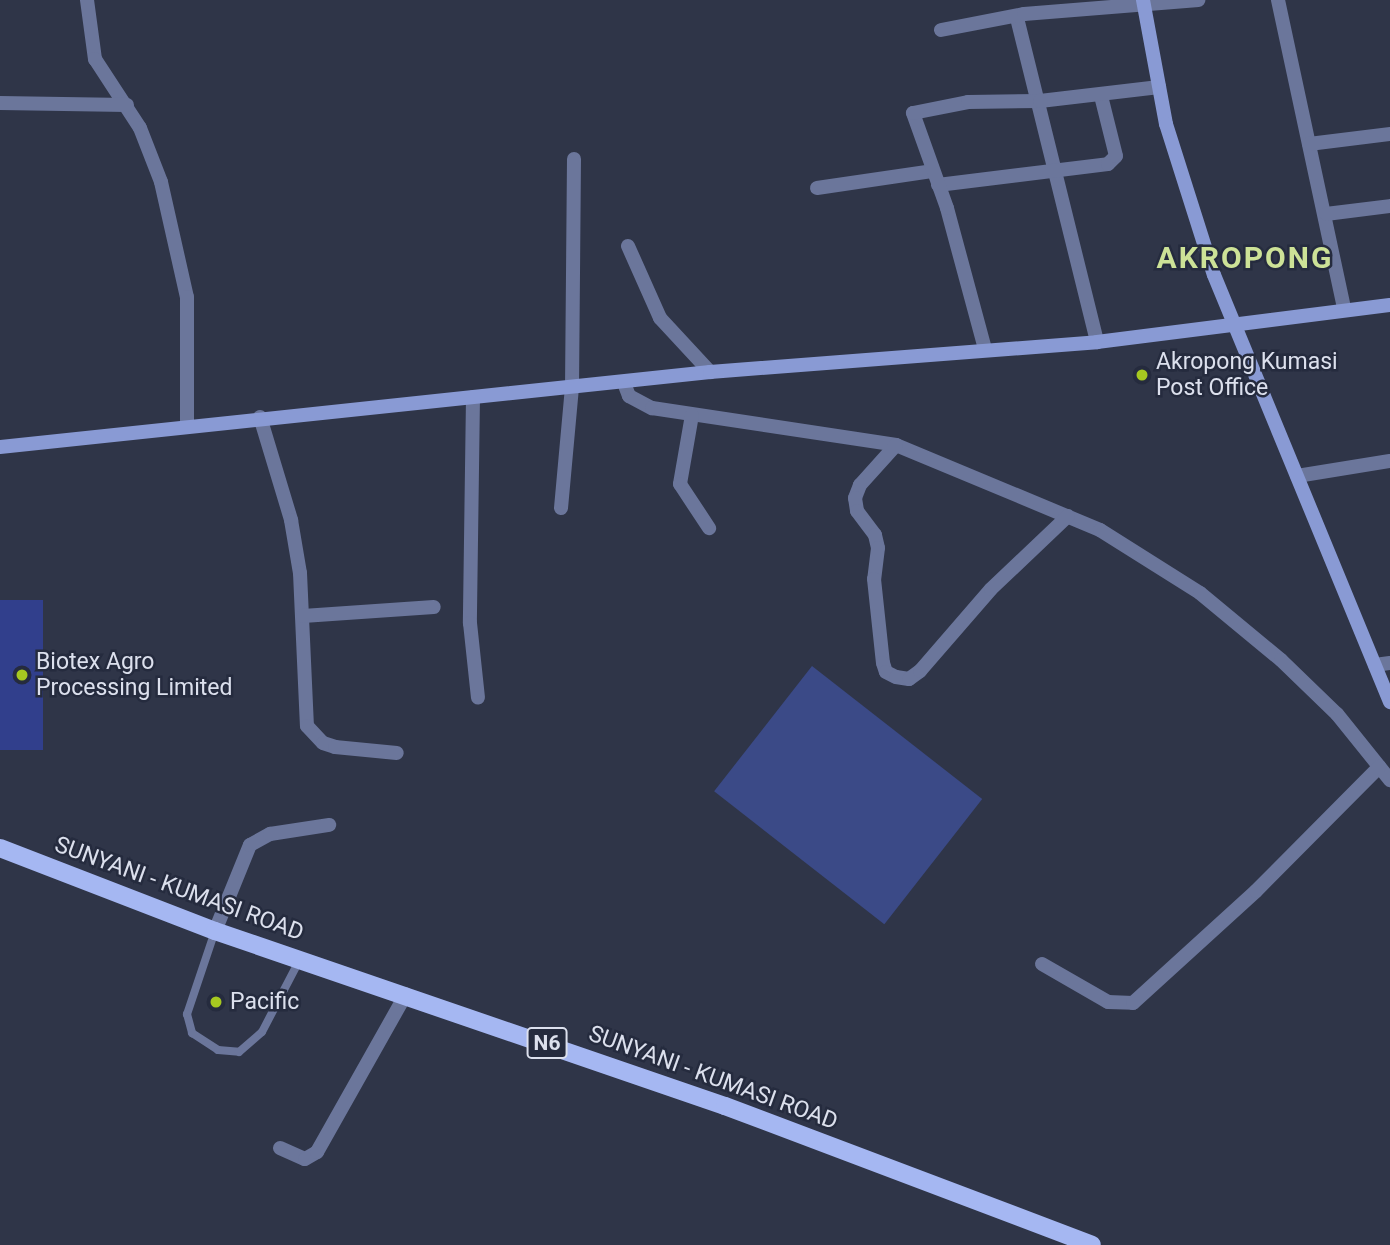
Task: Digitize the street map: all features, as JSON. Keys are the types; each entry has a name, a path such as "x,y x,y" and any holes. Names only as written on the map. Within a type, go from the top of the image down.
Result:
{"main road":[{"name":"SUNYANI - KUMASI ROAD","path":"0,848 215,931 406,994 725,1106 1092,1245"}],"street":[{"path":"87,0 96,59 127,105 153,156 187,297 187,426"},
{"path":"941,30 1143,1 1198,0"},
{"path":"1278,0 1326,214 1331,262 1344,309"},
{"path":"1143,1 1159,87 1191,212 1233,324 1297,476 1383,664 1390,702"},
{"path":"1017,18 1040,101 1097,342"},
{"path":"985,349 935,178 912,116 915,111 968,102 1040,101 1101,96 1159,87"},
{"path":"817,188 1057,170 1113,161 1101,96"},
{"path":"0,103 127,105"},
{"path":"1309,144 1390,134"},
{"path":"561,508 572,388 575,159"},
{"path":"1326,214 1390,206"},
{"path":"628,246 660,318 710,372"},
{"path":"0,447 260,417 624,383 710,372 1097,342 1390,305"},
{"path":"624,383 637,402 692,415 896,444 1100,530 1151,561 1236,622 1337,714 1390,780"},
{"path":"473,397 470,623 478,698"},
{"path":"692,415 680,484 709,528"},
{"path":"260,417 291,520 303,616 305,714 310,731 335,747 397,753"},
{"path":"896,444 860,485 855,498 857,510 875,535 878,548 874,579 883,663 886,672 896,677 909,679 920,671 991,589 1068,516"},
{"path":"1297,476 1390,461"},
{"path":"303,616 434,607"},
{"path":"1042,964 1108,1002 1133,1003 1256,891 1380,767"},
{"path":"215,931 250,845 270,834 329,825"},
{"path":"280,1148 305,1159 317,1152 406,994"}],"lane":[{"path":"215,931 187,1014 192,1033 218,1050 239,1052 262,1032 299,960"}],"shaded area":[{"path":"812,666 982,799 884,924 714,791"}],"building":[{"name":"Biotex Agro Processing Limited","path":"0,600 43,600 43,750 0,750"}],"place":[{"name":"Akropong Kumasi Post Office","path":"1142,375"},
{"name":"Biotex Agro Processing Limited","path":"22,675"},
{"name":"Pacific","path":"216,1002"}],"district":[{"name":"AKROPONG","path":"1245,258"}]}
